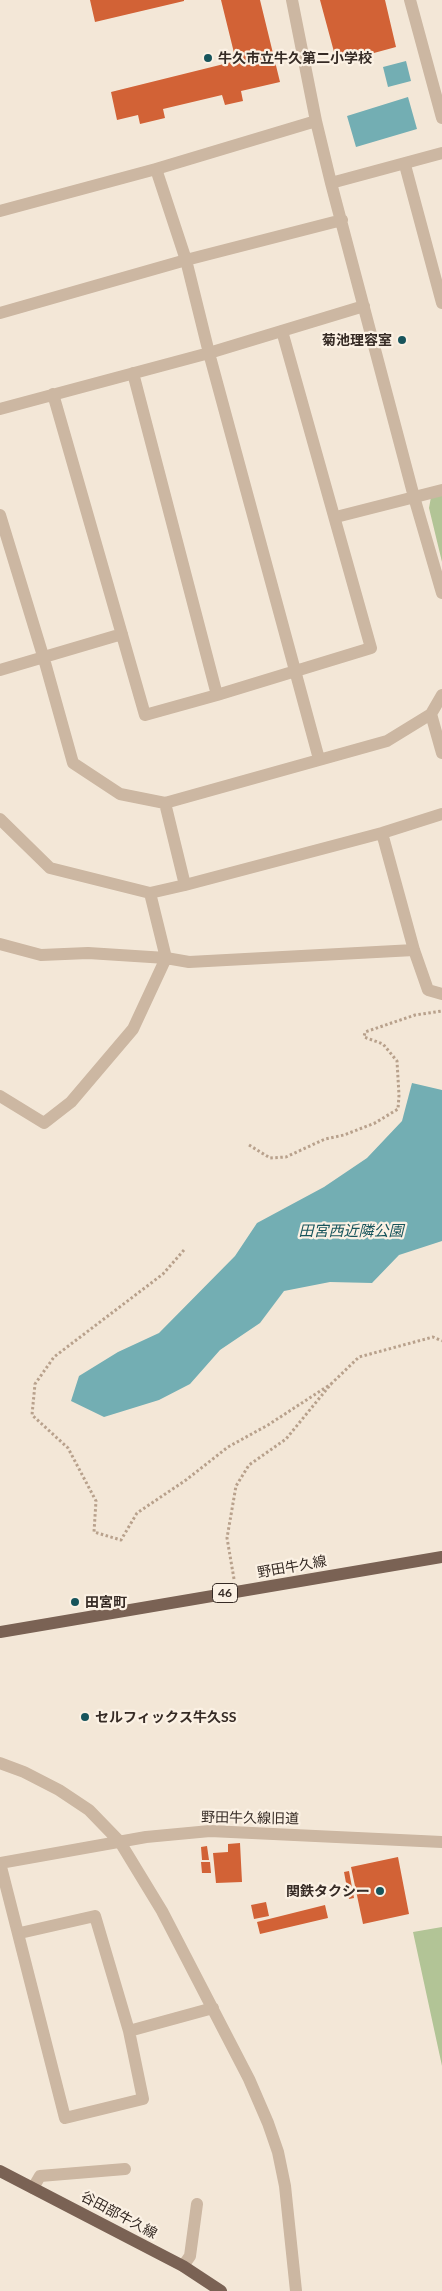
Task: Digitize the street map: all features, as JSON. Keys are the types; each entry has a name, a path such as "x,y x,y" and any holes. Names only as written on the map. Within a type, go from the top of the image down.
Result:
{"main road":[{"name":"野田牛久線","path":"0,1632 442,1557"},
{"name":"谷田部牛久線","path":"0,2171 183,2266 220,2291"}],"street":[{"path":"292,0 316,121 331,183 414,498 442,593"},
{"path":"410,0 442,118"},
{"path":"0,211 156,169 316,121"},
{"path":"331,183 404,165 442,153"},
{"path":"404,165 442,303"},
{"path":"156,169 186,260 209,353 319,759"},
{"path":"0,313 186,260 342,220"},
{"path":"0,409 209,353 364,306"},
{"path":"53,394 145,715 296,672 371,648 336,517 282,331"},
{"path":"134,373 217,695"},
{"path":"336,517 442,490"},
{"path":"0,515 44,659 73,763 120,794 165,803 387,741 431,714 442,694"},
{"path":"0,670 44,659 122,634"},
{"path":"431,714 442,753"},
{"path":"165,803 185,885"},
{"path":"0,818 50,868 150,893 382,833 442,814"},
{"path":"382,833 414,950 428,990 442,994"},
{"path":"0,1096 44,1123 71,1102 133,1029 166,958 150,893"},
{"path":"0,944 41,955 88,954 166,958 189,962 414,950"},
{"path":"0,1763 24,1772 66,1794 89,1810 120,1842 162,1912 249,2079 278,2152 285,2186 296,2291"},
{"name":"野田牛久線旧道","path":"0,1863 120,1842 210,1830 442,1842"},
{"path":"0,1863 20,1933 65,2118 143,2099 129,2031 95,1916 20,1933"},
{"path":"129,2031 212,2008"},
{"path":"33,2188 40,2176 125,2169"},
{"path":"183,2266 190,2256 197,2204"}],"path":[{"path":"250,1145 270,1158 286,1157 325,1139 344,1135 375,1123 398,1109 398,1061 382,1044 364,1037 365,1032 415,1015 442,1011"},
{"path":"184,1250 163,1274 54,1357 34,1384 32,1415 68,1448 96,1501 94,1532 121,1540 136,1513 186,1480 228,1447 268,1425 331,1384"},
{"path":"236,1592 227,1538 236,1486 249,1465 286,1439 331,1384 359,1357 433,1337 442,1341"}],"green space":[{"path":"442,494 442,562 429,508 431,497"},
{"path":"442,1927 442,2066 413,1932"}],"water":[{"path":"406,61 411,81 388,87 383,67"},
{"path":"408,97 417,129 356,147 347,116"},
{"name":"田宮西近隣公園","path":"412,1083 442,1090 442,1241 399,1255 372,1283 330,1282 284,1291 260,1323 220,1350 190,1384 159,1400 104,1417 71,1401 79,1376 118,1352 159,1333 235,1256 257,1223 324,1187 367,1158 402,1121"}],"building":[{"path":"90,0 184,0 184,1 95,22"},
{"path":"221,0 260,0 280,82 241,91 243,101 225,105 222,95 163,109 165,118 140,124 138,115 117,120 111,92 236,61"},
{"path":"320,0 385,0 396,47 337,63"},
{"path":"240,1843 242,1882 216,1883 213,1853 228,1852 228,1844"},
{"path":"207,1846 209,1860 202,1860 201,1847"},
{"name":"関鉄タクシー","path":"398,1857 409,1914 363,1924 351,1867"},
{"path":"201,1862 210,1862 211,1873 202,1873"},
{"path":"349,1871 354,1898 349,1899 344,1872"},
{"path":"266,1902 269,1916 254,1919 251,1905"},
{"path":"325,1905 328,1918 260,1934 257,1922"}],"place":[{"name":"牛久市立牛久第二小学校","path":"208,58"},
{"name":"菊池理容室","path":"402,340"},
{"name":"田宮町","path":"75,1602"},
{"name":"セルフィックス牛久SS","path":"85,1717"},
{"name":"関鉄タクシー","path":"380,1891"}]}
